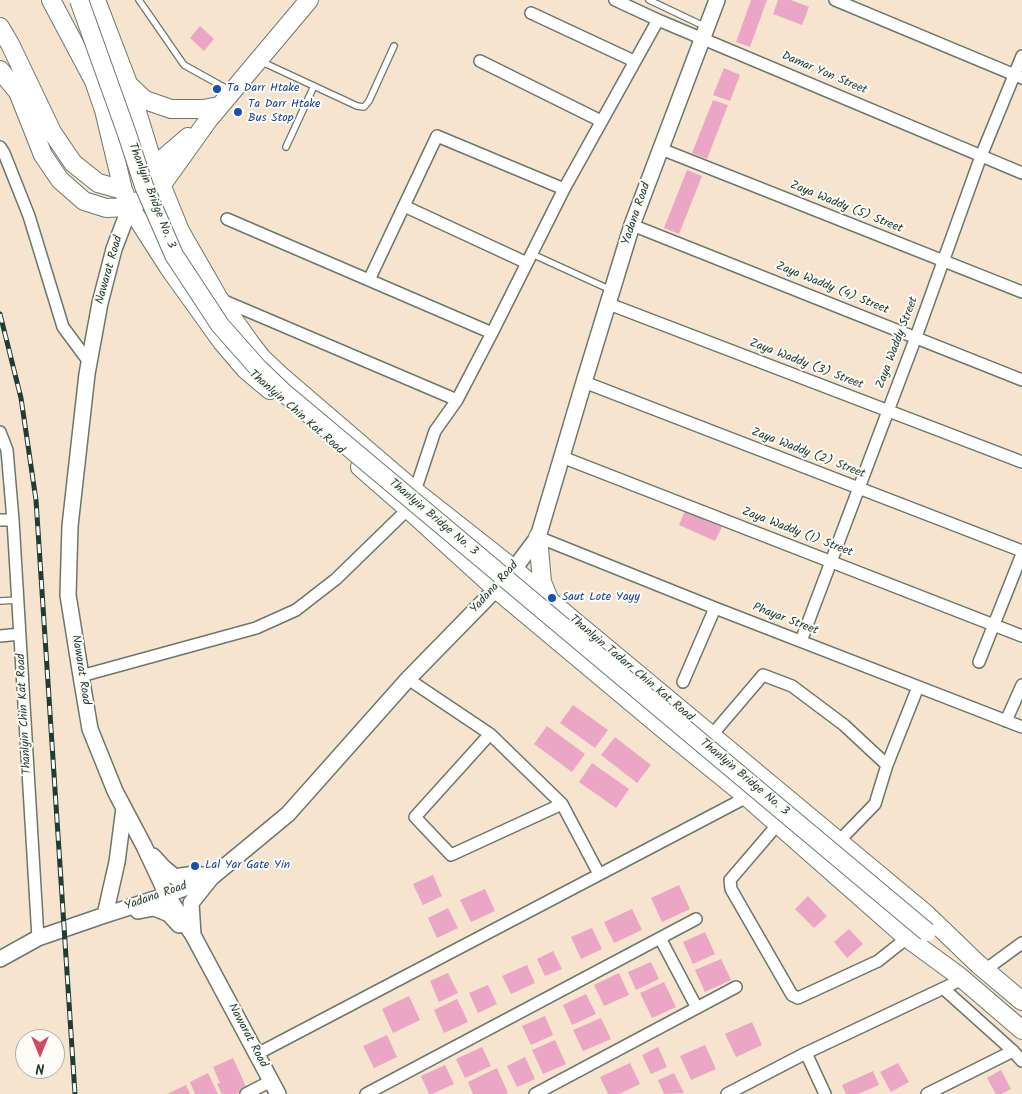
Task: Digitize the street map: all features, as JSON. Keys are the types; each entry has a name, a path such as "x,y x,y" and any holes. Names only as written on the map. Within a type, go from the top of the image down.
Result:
{"main road":[{"path":"51,0 94,81 104,110 123,190"},
{"name":"Thanlyin Bridge No. 3","path":"79,0 144,186 174,255 220,325 258,368 283,392 927,932"},
{"path":"96,0 129,86 154,167"},
{"path":"0,70 18,92 43,156 60,180 84,201 106,208 130,207 161,186 214,112 309,0"},
{"name":"Yadana Road","path":"0,959 38,938 105,914 167,896 212,877 288,814 408,679 496,589 538,537 632,225 717,0"},
{"path":"0,27 52,132 73,163 98,183 123,190"},
{"path":"129,86 145,100 171,110 203,109 214,112"},
{"path":"123,190 154,167 214,112"},
{"path":"180,231 176,208 180,174 214,112"},
{"name":"Thanlyin Chin Kat Road","path":"154,167 180,231 219,299 262,358 280,376 415,491 514,569"},
{"name":"Thanlyin Chin Kat Road","path":"123,190 130,207 169,268 222,342 246,369 408,509 496,589"},
{"name":"Nawarat Road","path":"130,207 114,249 100,303 87,374 70,526 68,595 81,676 90,728 115,791 144,846 167,896 194,938 275,1088"},
{"path":"538,537 542,582 550,601"},
{"name":"Thanlyin Tadarr Chin Kat Road","path":"514,569 711,736 926,914 982,967 1022,1001"},
{"name":"Thanlyin Tadarr Chin Kat Road","path":"496,589 666,732 747,797 907,938 961,978 1022,1030"},
{"path":"666,732 683,712"},
{"path":"124,808 117,862 105,914 154,908 169,914 194,938"},
{"path":"144,846 175,878 194,874 212,877 191,903 194,938"},
{"name":"Thanlyin Tadarr Chin Kat Road","path":"927,932 982,967"},
{"name":"Thanlyin Tadarr Chin Kat Road","path":"927,932 961,978"}],"street":[{"name":"Damar Yon Street","path":"615,0 658,20 705,33 1022,173"},
{"path":"834,0 1018,76"},
{"path":"531,13 634,61"},
{"path":"81,676 256,628 296,610 336,579 408,509 435,431 457,400 564,189 658,20"},
{"name":"Zaya Waddy Street","path":"801,641 916,337 981,156 1018,76 1022,56"},
{"path":"480,61 601,121"},
{"path":"369,280 437,136 564,189"},
{"path":"0,147 30,216 63,327 89,362"},
{"name":"Zaya Waddy (5) Street","path":"661,149 1022,292"},
{"path":"404,206 529,258"},
{"path":"228,219 492,333"},
{"name":"Zaya Waddy (4) Street","path":"632,225 1022,380"},
{"name":"Zaya Waddy (3) Street","path":"611,298 1022,462"},
{"path":"219,299 457,400"},
{"name":"Zaya Waddy (2) Street","path":"584,382 1022,553"},
{"name":"Thanlyin Chin Kat Road","path":"0,432 7,450 13,520 38,938"},
{"name":"Zaya Waddy (1) Street","path":"562,456 1022,636"},
{"path":"0,520 13,520"},
{"name":"Phayar Street","path":"538,537 1022,727"},
{"path":"979,662 1022,553"},
{"path":"683,682 715,608"},
{"path":"0,636 20,634"},
{"path":"711,736 763,675 792,686 844,725 887,765"},
{"path":"408,679 490,734 562,804 599,874"},
{"path":"1006,721 1022,685"},
{"path":"839,841 875,804 887,765 918,687"},
{"path":"490,734 415,817 451,855 562,804"},
{"path":"257,1054 747,797"},
{"path":"778,824 730,880 730,889 792,995 798,998 878,961 907,938"},
{"path":"366,1094 696,919"},
{"path":"660,938 697,1008"},
{"path":"982,967 1022,943"},
{"path":"727,1094 806,1053 944,989 961,978"},
{"path":"535,1094 736,987"},
{"path":"944,989 1022,1061"},
{"path":"927,1094 1013,1051"},
{"path":"806,1053 825,1094"},
{"path":"246,1094 275,1088"}],"lane":[{"path":"140,0 184,65 231,92"},
{"path":"649,0 705,33"},
{"path":"258,60 357,106 364,107 369,102 394,46"},
{"path":"286,147 314,86"},
{"path":"529,258 611,298"},
{"path":"0,601 18,600"},
{"path":"864,900 883,878"}],"building":[{"path":"751,0 767,0 750,47 736,42"},
{"path":"778,0 791,0 809,7 802,25 773,14"},
{"path":"200,26 214,39 204,51 190,38"},
{"path":"724,68 740,75 730,101 713,95"},
{"path":"713,100 728,105 707,159 692,153"},
{"path":"687,170 702,176 679,234 664,228"},
{"path":"685,511 722,527 715,541 679,525"},
{"path":"573,705 608,730 595,748 560,723"},
{"path":"547,726 585,754 572,772 534,744"},
{"path":"615,737 651,765 637,783 601,755"},
{"path":"592,763 629,789 616,808 579,782"},
{"path":"433,875 442,896 423,905 413,884"},
{"path":"679,885 690,909 662,922 651,898"},
{"path":"485,889 495,911 471,922 460,900"},
{"path":"808,896 827,916 814,928 795,909"},
{"path":"448,908 458,928 437,938 428,918"},
{"path":"632,909 642,930 614,943 604,922"},
{"path":"592,928 602,949 581,959 571,937"},
{"path":"849,929 863,944 847,958 834,942"},
{"path":"705,932 715,954 693,964 683,942"},
{"path":"553,951 562,969 545,976 537,959"},
{"path":"721,959 731,980 705,992 695,970"},
{"path":"651,962 659,979 636,990 628,972"},
{"path":"527,965 535,983 511,994 502,976"},
{"path":"448,973 458,993 439,1002 430,981"},
{"path":"619,973 629,995 604,1006 594,985"},
{"path":"664,982 676,1007 652,1018 640,993"},
{"path":"488,985 497,1004 478,1013 469,993"},
{"path":"586,994 596,1014 572,1025 563,1005"},
{"path":"409,996 420,1020 393,1033 382,1009"},
{"path":"457,999 468,1022 444,1033 434,1010"},
{"path":"545,1016 553,1035 531,1045 522,1026"},
{"path":"601,1018 611,1039 583,1051 573,1030"},
{"path":"752,1022 762,1045 736,1057 725,1034"},
{"path":"387,1035 397,1057 374,1068 363,1046"},
{"path":"555,1040 566,1064 543,1074 532,1050"},
{"path":"705,1045 716,1069 691,1080 680,1056"},
{"path":"482,1047 491,1066 465,1078 456,1059"},
{"path":"658,1047 667,1067 651,1074 642,1055"},
{"path":"525,1057 535,1079 517,1087 507,1066"},
{"path":"233,1058 247,1089 236,1094 222,1094 217,1084 220,1083 213,1067"},
{"path":"630,1063 640,1084 619,1094 608,1094 600,1077"},
{"path":"898,1063 909,1082 891,1092 880,1072"},
{"path":"445,1065 454,1084 429,1094 421,1076"},
{"path":"497,1068 508,1093 473,1094 468,1082"},
{"path":"1001,1070 1011,1089 1001,1094 996,1094 987,1078"},
{"path":"873,1071 879,1085 858,1094 846,1094 842,1085"},
{"path":"208,1073 218,1094 195,1094 190,1082"},
{"path":"674,1073 684,1093 664,1094 658,1080"},
{"path":"186,1085 190,1094 167,1094"}],"railway":[{"path":"0,314 21,398 36,500 75,1094"}],"place":[{"name":"Ta Darr Htake","path":"217,89"},
{"name":"Ta Darr Htake Bus Stop","path":"238,112"},
{"name":"Saut Lote Yayy","path":"552,598"},
{"name":"Lal Yar Gate Yin","path":"195,866"}]}
